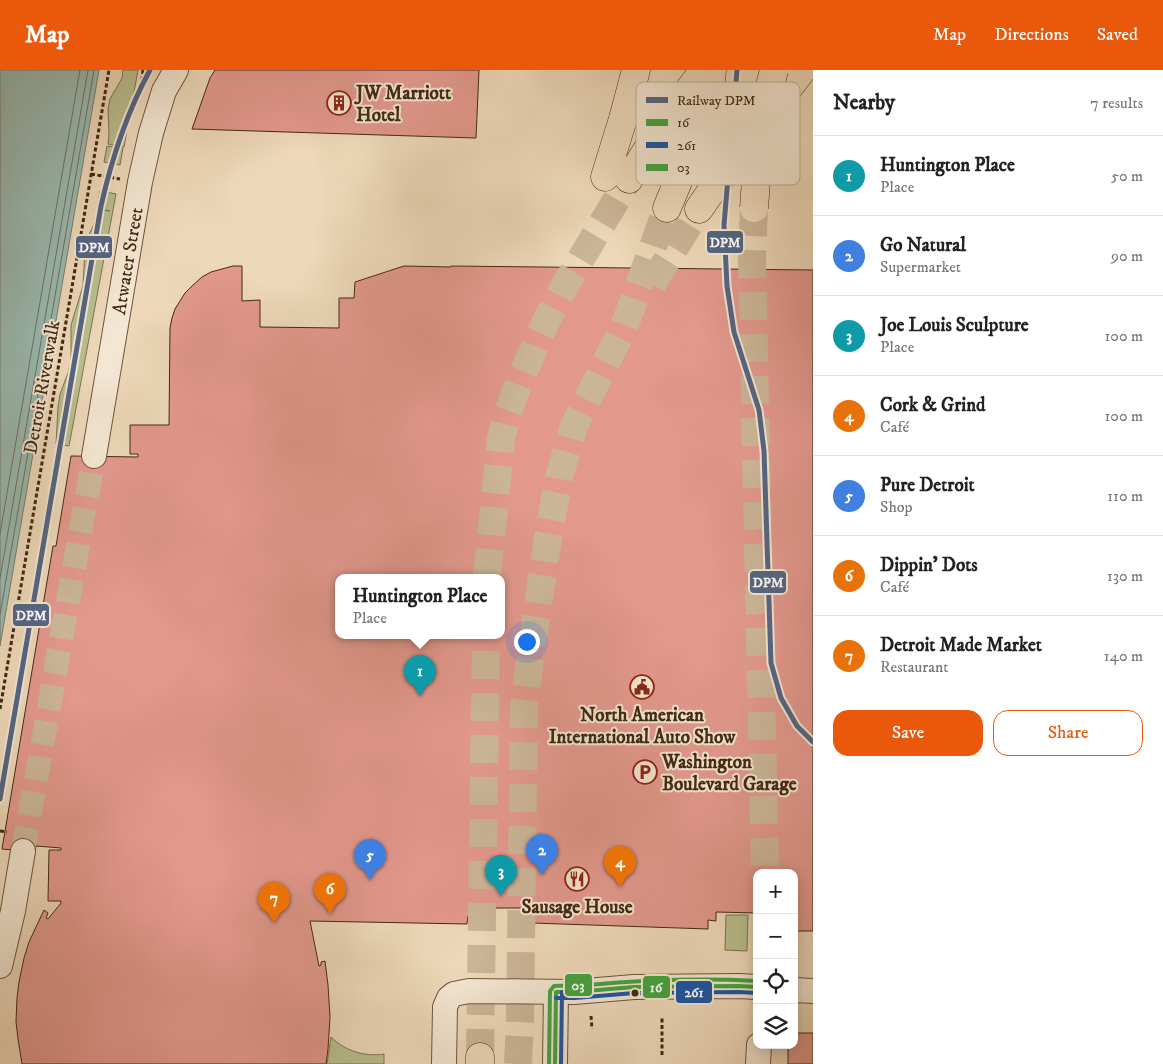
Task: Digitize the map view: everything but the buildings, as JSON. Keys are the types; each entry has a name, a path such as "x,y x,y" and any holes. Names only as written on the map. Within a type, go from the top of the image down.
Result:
{"highway":[{"path":"636,70 623,119 617,178 636,156"},
{"path":"695,82 704,70"},
{"path":"793,82 802,70"},
{"path":"667,208 676,185"},
{"path":"699,209 716,185"},
{"path":"754,208 756,185"}],"street":[{"name":"Atwater Street","path":"94,456 140,182 151,133 164,91 176,70"},
{"path":"0,966 13,911 23,851"},
{"path":"444,1064 445,1007 454,994 469,991 574,992 634,987 753,987"},
{"path":"798,990 813,991"},
{"path":"555,1064 556,992"},
{"path":"758,1064 759,1049"}],"path":[{"name":"Detroit Riverwalk","path":"0,709 109,70"},
{"path":"144,70 142,79 146,81"},
{"path":"91,174 121,179"},
{"path":"0,831 7,832"},
{"path":"591,1016 592,1029"},
{"path":"662,1017 662,1054"}],"green space":[{"path":"123,70 138,70 124,147 108,144 108,109 110,99 122,78"},
{"path":"107,146 123,148 120,165 104,162"},
{"path":"100,191 116,194 69,446 56,444 58,407 60,394 71,360 71,325 83,286 85,248 97,210 110,211 97,208"},
{"path":"726,915 748,915 747,951 725,950"},
{"path":"331,1037 343,1046 356,1052 370,1055 384,1054 384,1064 327,1064"}],"water":[{"path":"0,70 99,70 0,646"}],"tunnel":[{"path":"487,574 501,438 508,412 546,321 564,287 629,179"},
{"path":"518,1064 524,707 548,538 559,477 574,426 624,327 667,208"},
{"path":"754,208 752,257 765,869"},
{"path":"652,284 699,209"},
{"path":"23,851 94,456"},
{"path":"480,1057 486,639"}],"rail line":[{"name":"DPM","path":"0,799 101,206 121,136 141,86 150,70"},
{"name":"DPM","path":"736,82 737,70"},
{"name":"DPM","path":"727,185 724,225 727,286 734,332 759,410 764,451 771,663 781,698 797,726 813,742"}],"transit line":[{"name":"03","path":"549,1064 550,991 554,986 672,980 753,981"},
{"name":"16","path":"556,992 634,987 753,987"},
{"name":"16","path":"555,1064 556,992"},
{"name":"261","path":"561,1064 562,992"},
{"name":"261","path":"556,998 634,993 753,993"}],"place":[{"name":"JW Marriott Hotel","path":"339,103"},
{"name":"North American International Auto Show","path":"642,687"},
{"name":"Huntington Place","path":"420,696"},
{"name":"Washington Boulevard Garage","path":"645,772"},
{"name":"Go Natural","path":"542,875"},
{"name":"Sausage House","path":"577,879"},
{"name":"Pure Detroit","path":"370,880"},
{"name":"Cork & Grind","path":"620,887"},
{"name":"Joe Louis Sculpture","path":"501,896"},
{"name":"Dippin' Dots","path":"330,914"},
{"name":"Detroit Made Market","path":"274,923"}]}
